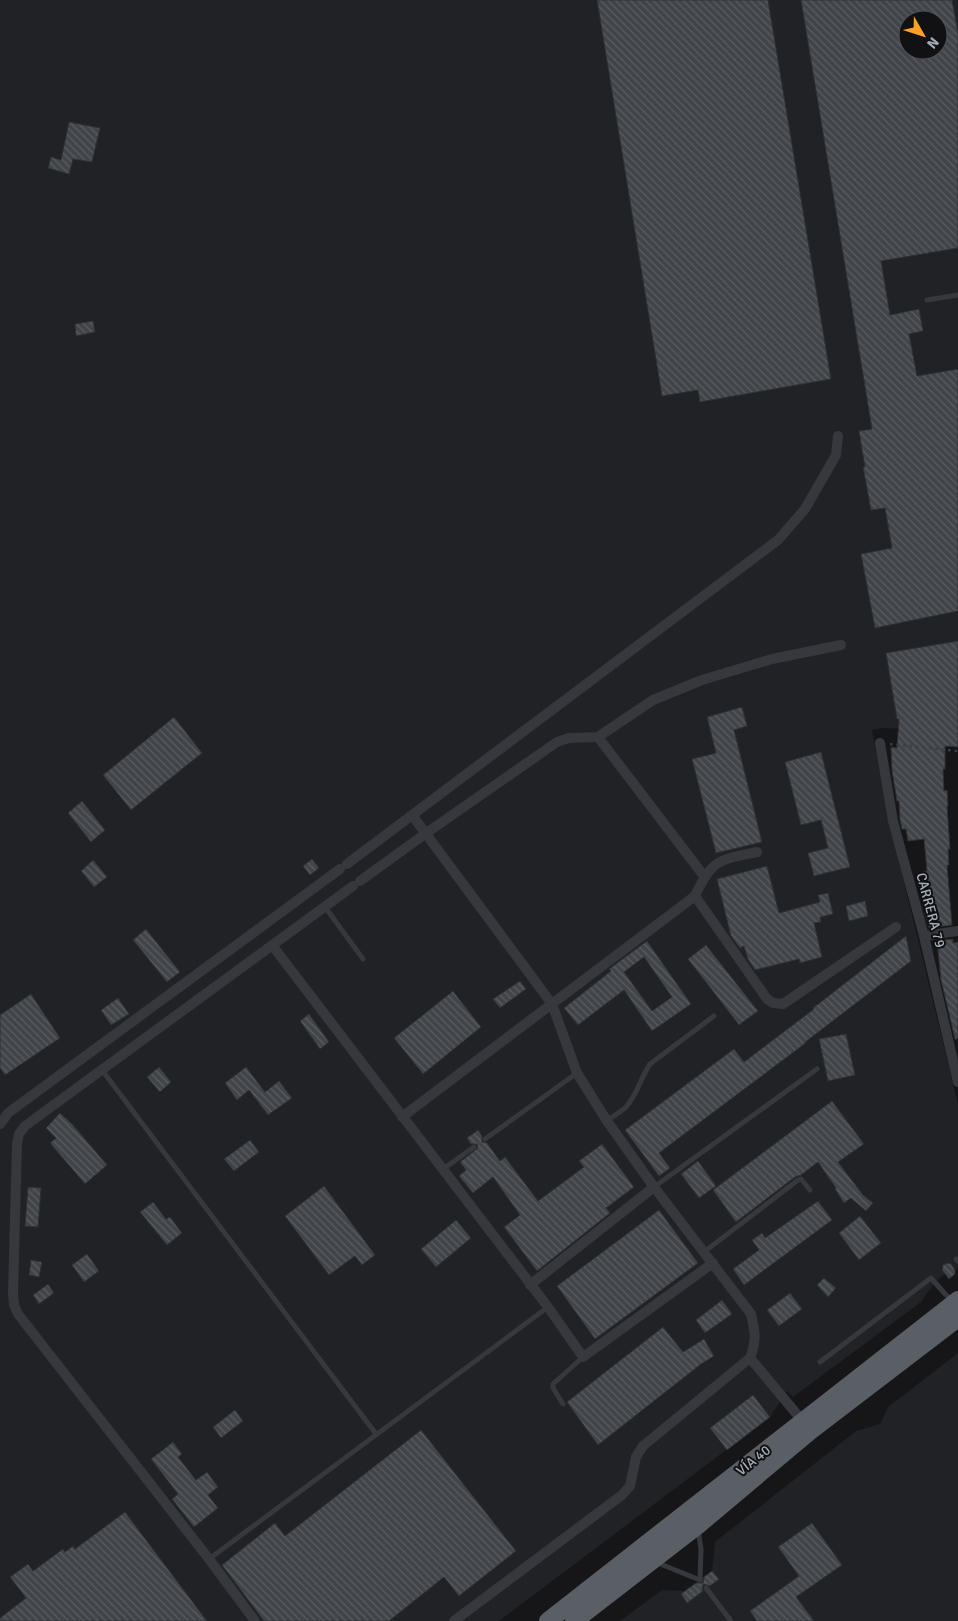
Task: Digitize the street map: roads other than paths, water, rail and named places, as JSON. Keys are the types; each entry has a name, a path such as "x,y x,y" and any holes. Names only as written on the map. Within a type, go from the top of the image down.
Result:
{"highway":[{"name":"VÍA 40","path":"548,1621 647,1554 957,1306"},
{"name":"VÍA 40","path":"574,1621 647,1554"}],"street":[{"path":"0,1124 8,1114 412,815 778,540 805,509 836,455 838,436"},
{"path":"255,1621 210,1559 18,1314 14,1305 13,1293 17,1144 19,1134 26,1126 357,883 557,742 569,738 598,738 654,700 702,680 772,659 841,645"},
{"path":"598,738 704,876"},
{"name":"CARRERA 79","path":"880,744 893,821 924,936 958,1082"},
{"path":"412,815 552,1004 577,1073 607,1121 654,1187 751,1314 755,1339 750,1358 643,1446 636,1457 630,1486 622,1495 454,1621"},
{"path":"402,1116 695,896 704,876 711,867 722,859 757,852"},
{"path":"695,896 767,999 773,1003 783,1004 896,927"},
{"path":"924,936 958,931"},
{"path":"272,945 584,1357 713,1263"},
{"path":"530,1285 654,1187"},
{"path":"750,1358 806,1426"}],"lane":[{"path":"926,300 958,295"},
{"path":"325,907 363,959"},
{"path":"607,1121 626,1108 650,1064 714,1016"},
{"path":"654,1187 816,1069"},
{"path":"102,1070 376,1434"},
{"path":"485,1139 577,1073"},
{"path":"443,1170 474,1147"},
{"path":"704,1252 798,1180 801,1179 810,1190"},
{"path":"820,1362 931,1278 957,1306"},
{"path":"210,1559 548,1307"},
{"path":"563,1404 553,1388 553,1384 584,1357"},
{"path":"647,1554 700,1580 700,1549 692,1519"},
{"path":"706,1588 731,1621"}]}
